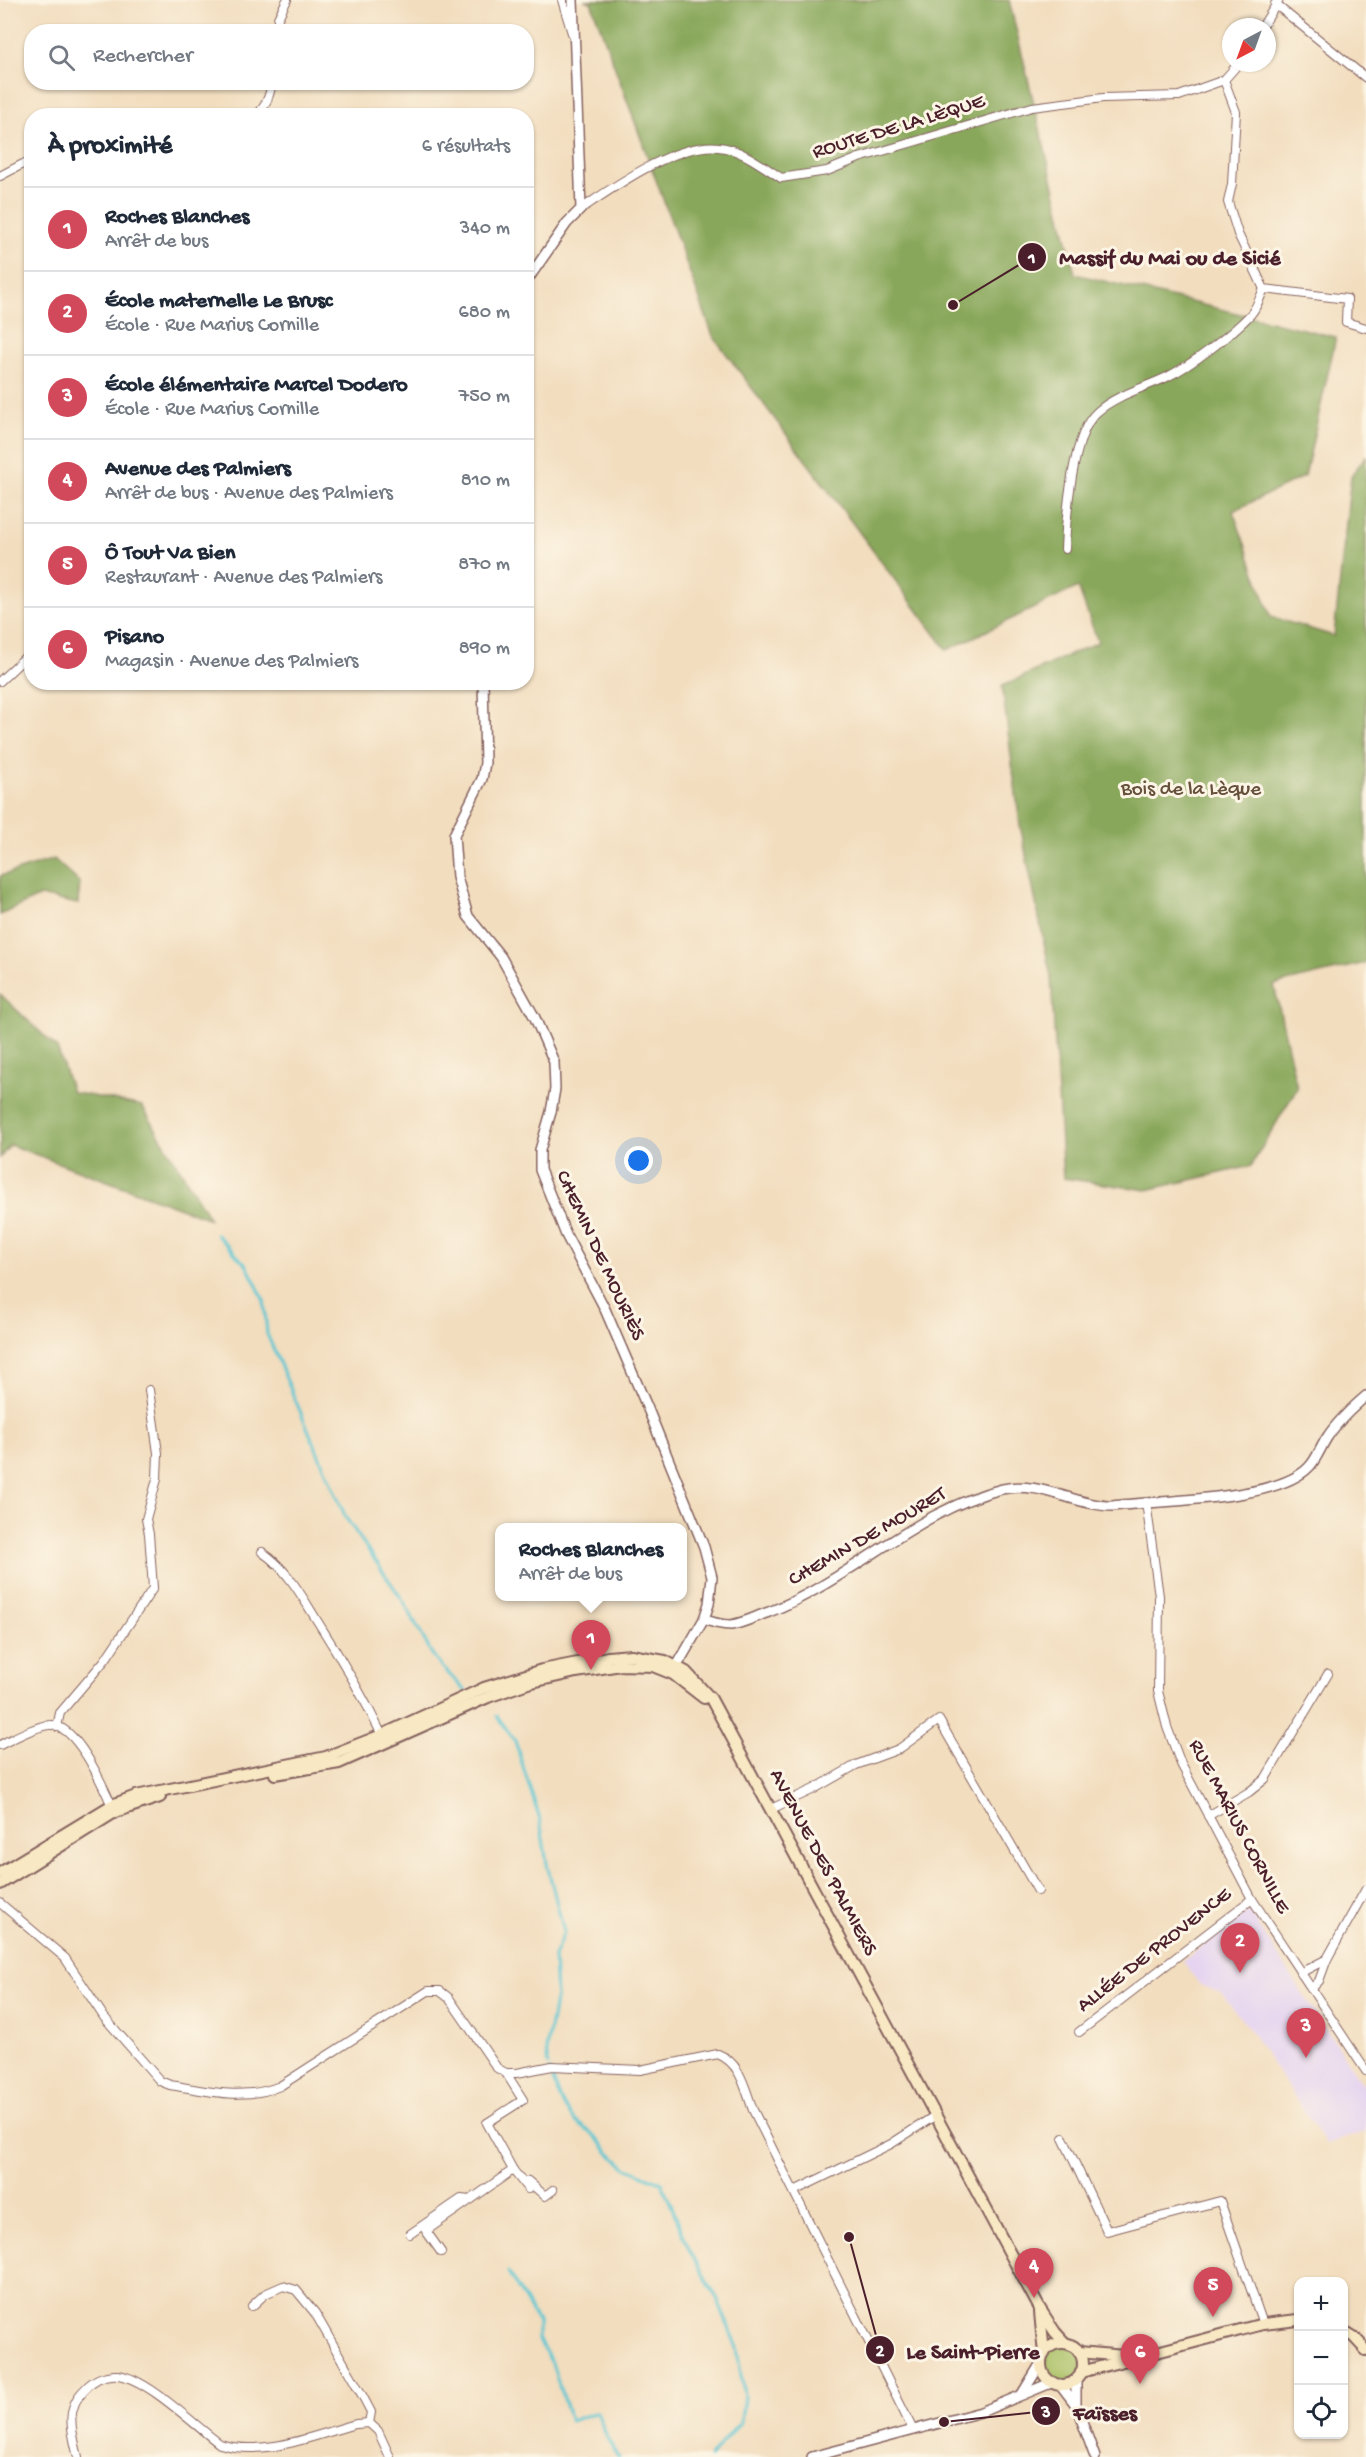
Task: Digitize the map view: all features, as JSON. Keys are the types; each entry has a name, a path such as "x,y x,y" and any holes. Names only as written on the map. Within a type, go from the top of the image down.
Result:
{"main road":[{"name":"AVENUE DES PALMIERS","path":"114,1809 232,1781 329,1766 484,1688 542,1670 631,1655 653,1657 674,1670 686,1672 711,1699 1040,2309 1065,2343"},
{"path":"0,1873 114,1809"},
{"path":"0,1884 114,1809"},
{"name":"AVENUE DES PALMIERS","path":"1040,2309 1042,2359"},
{"path":"1079,2376 1083,2365 1079,2352 1074,2346 1065,2343 1053,2345 1042,2359 1044,2375 1057,2383 1079,2376 1136,2356 1161,2352 1263,2324 1294,2321"},
{"path":"1348,2334 1365,2346"},
{"path":"1079,2352 1136,2356"}],"street":[{"path":"277,24 287,0"},
{"path":"562,0 573,39"},
{"path":"534,270 567,223 581,209 573,0"},
{"path":"1267,18 1277,2 1366,78"},
{"name":"ROUTE DE LA LÈQUE","path":"581,209 651,166 693,149 720,147 754,159 781,178 827,171 860,158 1032,107 1103,98 1179,96 1224,80 1231,72"},
{"path":"1224,80 1236,112 1232,184 1228,202 1238,234 1264,289"},
{"path":"263,108 270,90"},
{"path":"0,176 24,164"},
{"path":"1264,289 1347,299 1346,322 1366,328"},
{"path":"1065,549 1066,517 1078,446 1095,413 1124,395 1168,376 1204,353 1252,312 1264,289"},
{"path":"0,681 24,658"},
{"name":"CHEMIN DE MOURIÈS","path":"483,690 485,763 482,779 454,835 457,877 468,916 501,957 535,1018 554,1062 555,1089 540,1150 540,1170 566,1235 604,1307 644,1398 704,1547 712,1576 704,1619 674,1670"},
{"path":"57,1727 60,1713 105,1660 153,1588 146,1519 157,1479 158,1453 149,1390"},
{"name":"CHEMIN DE MOURET","path":"704,1619 727,1625 738,1624 789,1605 957,1506 1003,1489 1039,1489 1095,1506 1230,1495 1288,1483 1310,1467 1336,1425 1366,1396"},
{"name":"RUE MARIUS CORNILLE","path":"1146,1502 1159,1596 1158,1691 1167,1727 1181,1764 1252,1899 1366,2070"},
{"path":"262,1552 279,1563 292,1580 337,1652 384,1739"},
{"path":"1208,1816 1249,1792 1265,1779 1328,1674"},
{"path":"771,1809 814,1789 856,1765 899,1749 939,1720 1038,1891"},
{"path":"0,1745 36,1729 51,1725 63,1728 76,1739 114,1809"},
{"path":"1311,1989 1319,1981 1327,1959 1366,1889"},
{"name":"ALLÉE DE PROVENCE","path":"1079,2032 1252,1899"},
{"path":"0,1903 65,1958 104,2017 160,2081 170,2085 246,2095 264,2093 279,2086 428,1991 440,1991 449,1998 497,2067 506,2073 523,2100 487,2122 513,2170 526,2187 528,2181 545,2196 553,2190"},
{"path":"1300,1972 1327,1959"},
{"path":"506,2073 552,2066 640,2070 718,2054 729,2058 738,2071 753,2110 914,2430"},
{"path":"794,2191 891,2144 936,2115"},
{"path":"1063,2138 1107,2231 1220,2201 1263,2324"},
{"path":"441,2252 426,2231 513,2170"},
{"path":"410,2234 461,2199 470,2200"},
{"path":"252,2306 265,2294 283,2286 296,2290 315,2313 362,2395 371,2412 369,2423"},
{"path":"1022,2394 1042,2359"},
{"path":"78,2457 70,2412 76,2397 90,2384 104,2376 117,2375 143,2386 220,2444 253,2450 356,2424 369,2423 378,2431 390,2457"},
{"path":"1076,2405 1079,2376"},
{"path":"812,2457 833,2455 981,2412 1022,2394 1057,2383 1076,2405 1095,2457"}],"shaded area":[{"path":"1249,1911 1366,2090 1366,2132 1326,2144 1247,2026 1221,1993 1200,1985 1183,1961"}],"green space":[{"name":"Bois de la Lèque","path":"584,0 1009,0 1075,274 1336,337 1305,476 1233,511 1271,617 1334,636 1351,476 1366,456 1366,963 1274,985 1297,1088 1251,1166 1147,1190 1063,1178 1051,977 1020,825 1002,686 1098,642 1078,587 947,650 713,336 591,2"},
{"path":"54,859 80,883 78,904 40,896 0,915 0,876"},
{"path":"0,994 57,1048 72,1092 142,1106 210,1219 10,1145 0,1158"},
{"path":"1062,2343 1077,2349 1083,2364 1077,2379 1062,2385 1047,2379 1041,2364 1047,2349"}],"waterway":[{"path":"216,1234 247,1266 264,1300 267,1334 346,1518 404,1602 434,1658 465,1691"},
{"path":"497,1716 515,1741 540,1820 547,1864 564,1932 554,1956 556,1996 546,2051 548,2064"},
{"path":"549,2070 563,2105 575,2121 595,2136 609,2153 626,2167 662,2183 690,2251 718,2300 737,2348 744,2396 741,2421 710,2457"},
{"path":"508,2272 538,2322 538,2339 552,2363 570,2421 597,2412 608,2440 619,2457"}],"place":[{"name":"Massif du Mai ou de Sicié","path":"953,305"},
{"name":"Roches Blanches","path":"591,1670"},
{"name":"École maternelle Le Brusc","path":"1240,1973"},
{"name":"École élémentaire Marcel Dodero","path":"1306,2058"},
{"name":"Le Saint-Pierre","path":"849,2237"},
{"name":"Avenue des Palmiers","path":"1034,2298"},
{"name":"Ô Tout Va Bien","path":"1213,2317"},
{"name":"Pisano","path":"1140,2384"},
{"name":"Faïsses","path":"944,2422"}]}
